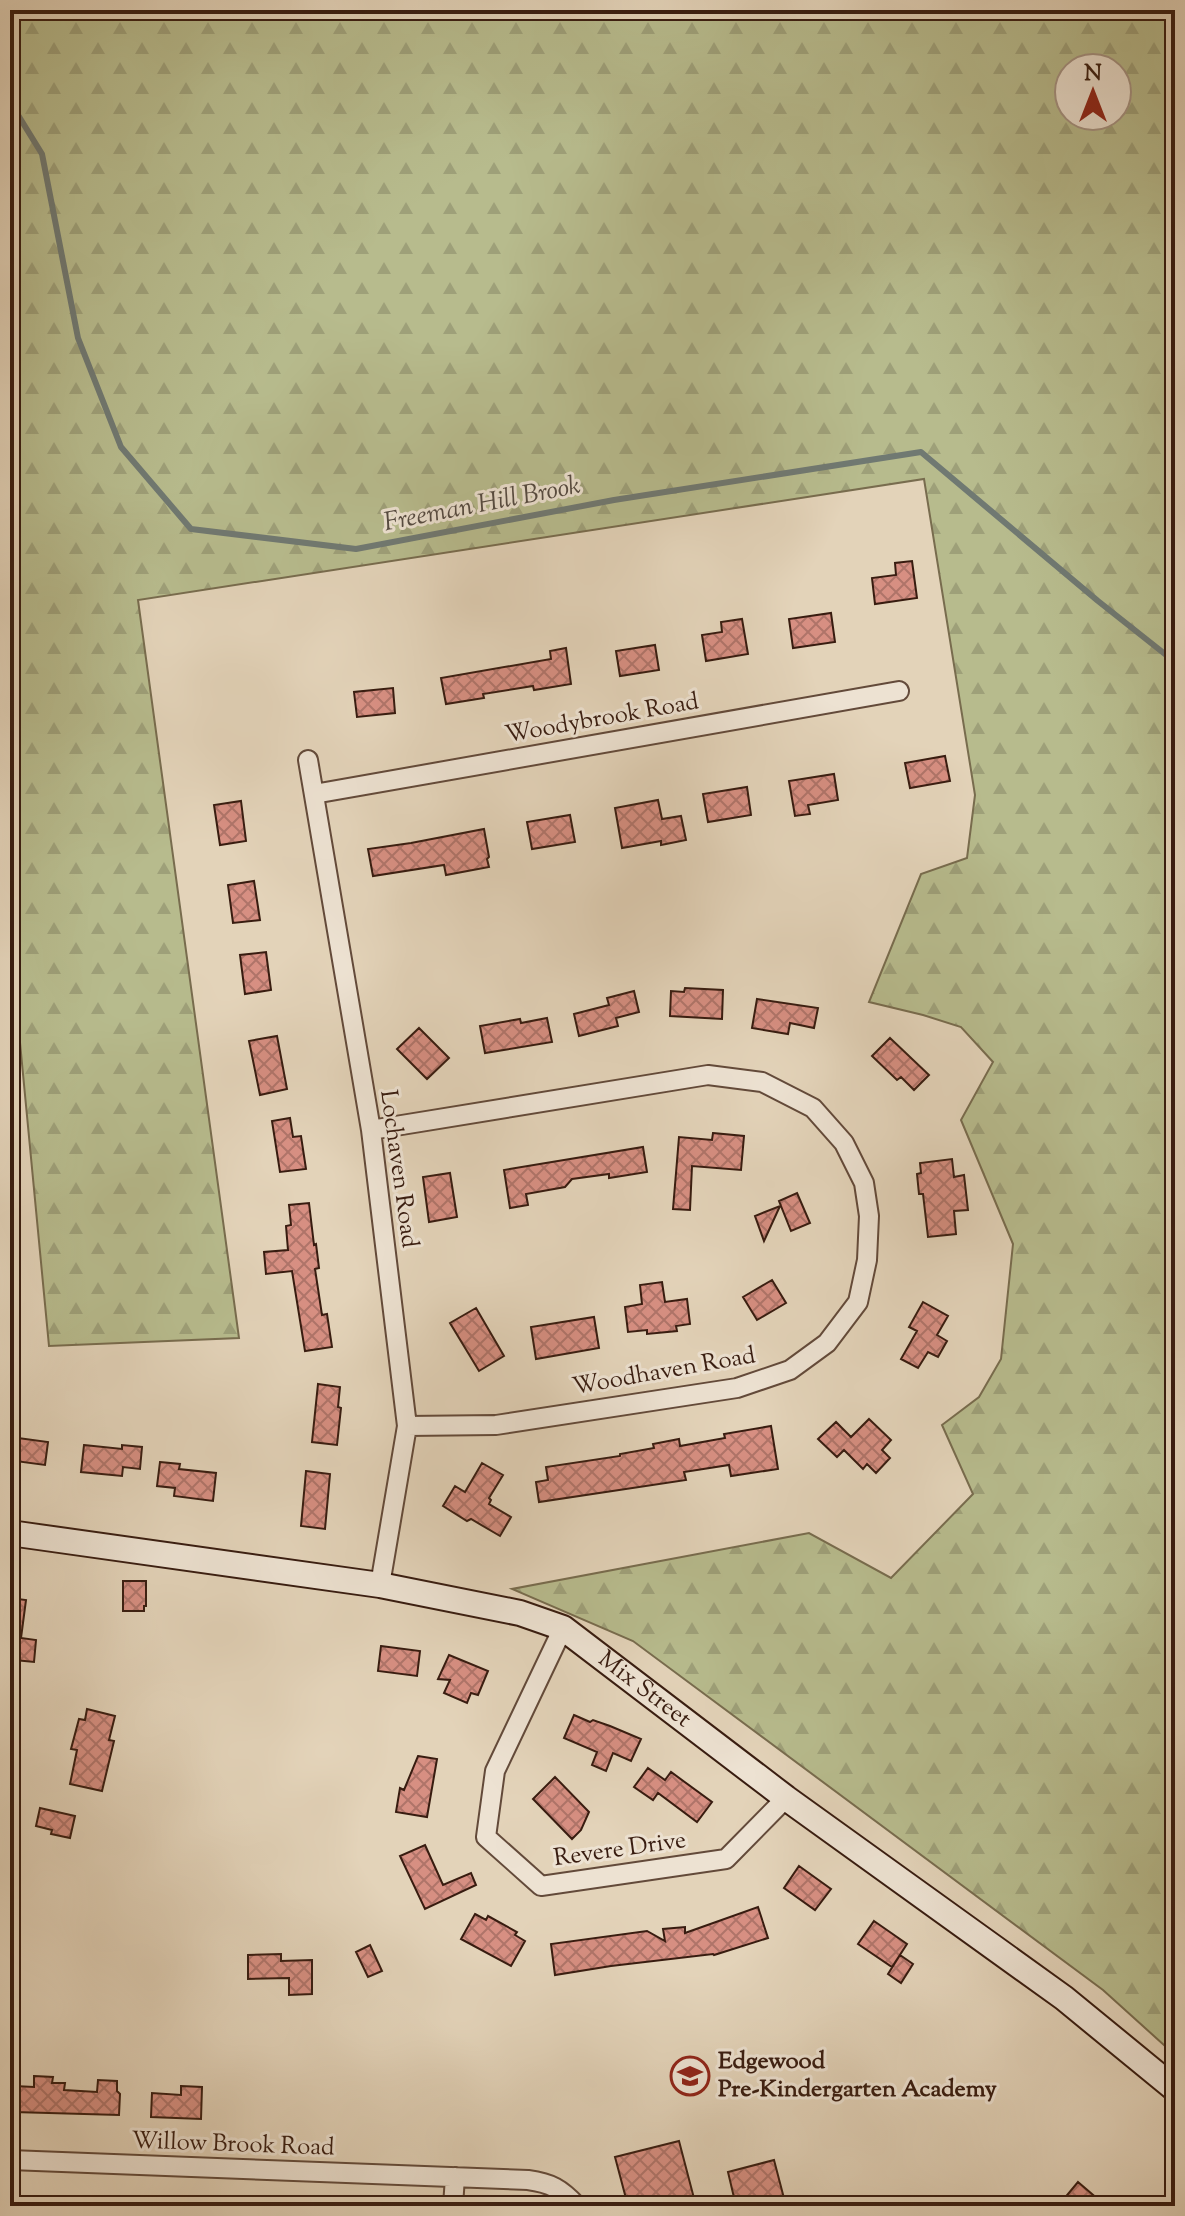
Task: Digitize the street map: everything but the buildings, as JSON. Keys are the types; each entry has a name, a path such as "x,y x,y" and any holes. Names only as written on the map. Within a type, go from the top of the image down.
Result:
{"main road":[{"name":"Mix Street","path":"10,1533 380,1585 520,1613 563,1628 786,1798 1064,1998 1175,2089"}],"street":[{"name":"Woodybrook Road","path":"314,794 899,691"},
{"name":"Lochaven Road","path":"308,760 371,1130 407,1426 380,1585"},
{"name":"Woodhaven Road","path":"371,1130 708,1075 762,1082 813,1108 844,1143 864,1183 869,1216 867,1260 858,1302 827,1343 790,1370 737,1388 496,1425 407,1426"},
{"name":"Revere Drive","path":"563,1628 495,1771 486,1837 541,1886 726,1859 786,1798"},
{"name":"Willow Brook Road","path":"10,2160 528,2180 547,2183 564,2193 577,2206"},
{"path":"453,2206 455,2177"}],"green space":[{"path":"10,10 1175,10 1175,2055 1103,1990 633,1641 512,1589 809,1533 891,1578 973,1494 942,1425 979,1397 1001,1359 1013,1244 961,1120 993,1062 961,1027 869,1002 921,874 967,858 975,795 924,479 138,600 239,1338 49,1346 10,938"}],"waterway":[{"name":"Freeman Hill Brook","path":"10,102 42,154 78,338 121,447 191,529 356,549 614,500 921,452 1175,662"}],"place":[{"name":"Edgewood Pre-Kindergarten Academy","path":"690,2076"}]}
